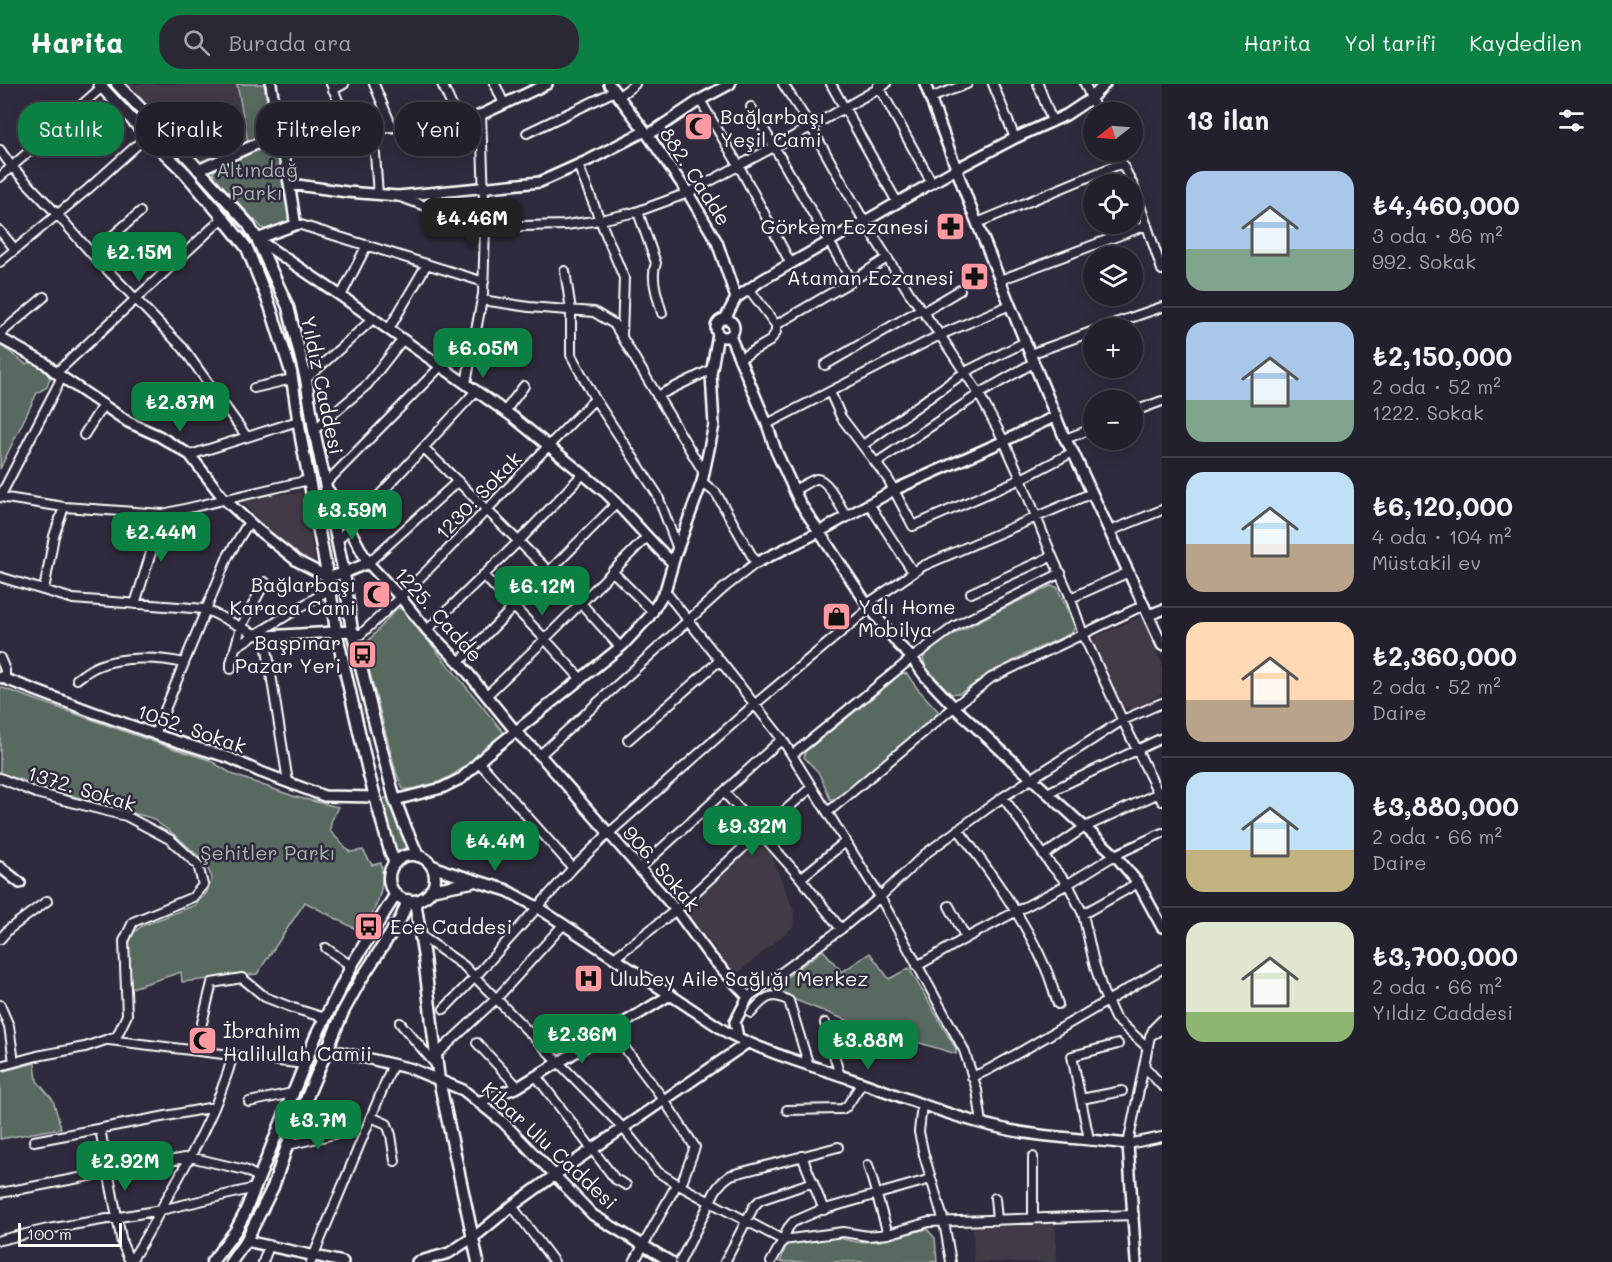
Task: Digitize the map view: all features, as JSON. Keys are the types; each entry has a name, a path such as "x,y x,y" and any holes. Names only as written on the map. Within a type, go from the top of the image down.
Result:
{"main road":[{"name":"Yıldız Caddesi","path":"117,84 248,224 258,240 288,307 306,379 314,430 344,573 352,631 395,800 418,856"},
{"name":"Yıldız Caddesi","path":"100,86 136,124"},
{"name":"Yıldız Caddesi","path":"168,156 185,173 247,248 270,306 292,379 336,631 375,796 394,863 389,875 396,894"},
{"path":"394,863 405,856 418,856 447,873 506,890"},
{"path":"431,865 434,878 431,890"},
{"path":"212,1262 236,1230 304,1064 351,966 396,894 411,900 421,899 431,890 476,881"},
{"path":"411,900 420,935 439,1080 478,1262"},
{"path":"231,1262 246,1242 273,1187 310,1090 349,1002 411,900"}],"street":[{"path":"271,84 274,102"},
{"path":"338,102 332,87 344,84"},
{"path":"374,84 392,127"},
{"path":"442,84 450,102"},
{"path":"495,84 504,104"},
{"path":"466,383 484,282 485,227 481,114 547,84"},
{"path":"527,133 613,91 635,84"},
{"path":"290,184 398,196 540,182 646,133 730,84"},
{"path":"783,84 811,127 887,258 979,394 1004,441 1061,573 1083,634 1136,750 1161,795 1085,827 1044,855"},
{"path":"831,84 897,202"},
{"path":"925,84 977,223 1065,439 1162,645"},
{"path":"930,98 967,84"},
{"path":"993,84 1015,138"},
{"path":"1038,84 1052,121"},
{"path":"1085,84 1092,102"},
{"path":"725,320 736,297 956,169 1066,114 1090,99 1105,84"},
{"path":"398,196 485,227 566,225 638,212 688,193 844,109 881,85 932,183"},
{"path":"0,177 100,86"},
{"name":"882. Cadde","path":"613,91 688,193 717,242 736,297"},
{"path":"700,100 739,166 790,264"},
{"path":"751,107 852,281"},
{"path":"383,127 395,127"},
{"path":"198,170 256,144"},
{"path":"0,262 136,146"},
{"path":"0,150 12,167 92,254 183,348 247,437"},
{"path":"284,156 295,225"},
{"path":"375,156 378,194"},
{"path":"977,223 1122,163 1159,250 1162,270"},
{"path":"578,165 624,278 621,336"},
{"path":"92,254 140,212"},
{"path":"638,212 656,263 654,275 662,313"},
{"path":"223,218 136,298 59,375 0,497 64,507 163,514 309,480"},
{"path":"247,248 258,240 295,225 301,225 484,282"},
{"path":"1000,280 1147,225"},
{"path":"0,231 15,249"},
{"path":"258,240 374,318 505,411 617,503 673,563"},
{"path":"341,296 366,245"},
{"path":"776,325 887,258"},
{"path":"389,329 427,264"},
{"path":"566,271 572,310 571,355 595,399 657,495 678,549"},
{"path":"739,358 773,338 776,332 776,325 749,289"},
{"path":"825,365 960,290"},
{"path":"44,297 0,336 45,363 128,422 159,436 190,455 224,499 249,522 297,561 328,577 368,563 458,481"},
{"path":"482,300 529,307 594,312 614,324 703,477 716,493 756,562"},
{"path":"767,424 940,335 1010,305"},
{"path":"1130,318 1162,307"},
{"path":"306,379 374,318"},
{"path":"395,800 442,788 462,778 620,647 649,617 665,591 703,477 714,425 712,369 718,333 717,324 720,321 729,320 734,326 733,333 726,338 721,337 718,333"},
{"path":"730,336 767,424 776,452 800,503 868,606 954,707 1115,855 1138,883 1161,923"},
{"path":"876,463 1031,358 1083,336"},
{"path":"314,430 367,385 403,339"},
{"path":"862,445 965,372 1025,342"},
{"path":"325,484 441,366"},
{"path":"657,396 712,369"},
{"path":"254,388 292,379"},
{"path":"505,411 524,386"},
{"path":"337,541 476,391"},
{"path":"830,392 841,417 888,479 913,526 1021,479 1073,452"},
{"name":"1230. Sokak","path":"352,631 360,635 401,598 595,399"},
{"path":"1143,408 1162,401"},
{"path":"84,435 103,405"},
{"path":"540,756 724,588 756,562 819,532 894,490 1056,416"},
{"path":"190,455 298,421"},
{"path":"1065,439 1083,432"},
{"path":"424,448 550,571 620,647"},
{"path":"428,630 519,541 583,474"},
{"path":"794,490 817,479 822,479 846,516"},
{"name":"1225. Cadde","path":"325,484 368,563 459,662 516,732"},
{"path":"444,1009 573,868 608,834 868,606 923,566 1092,493"},
{"path":"459,662 617,503"},
{"path":"869,504 913,572"},
{"path":"44,590 54,536 64,507"},
{"path":"1110,531 1162,510"},
{"path":"135,603 163,514"},
{"path":"155,734 228,556 249,522"},
{"path":"487,695 647,537"},
{"path":"971,593 1052,556"},
{"path":"612,571 652,612"},
{"path":"1071,598 1129,572"},
{"path":"792,755 955,626 1061,573"},
{"path":"483,575 582,679"},
{"path":"0,577 73,599 205,609 260,635 352,631"},
{"path":"231,669 241,627 265,582"},
{"path":"237,646 260,635 330,589"},
{"path":"665,591 782,740 880,897 964,1050 977,1090 982,1123"},
{"path":"828,812 991,678 1083,634 1146,610 1162,610"},
{"path":"260,635 288,782"},
{"path":"0,658 5,670 3,678"},
{"path":"77,679 99,666 114,662 147,659 184,663"},
{"path":"628,740 719,661"},
{"name":"1052. Sokak","path":"3,678 155,734 230,758 324,796 375,796"},
{"path":"743,1040 735,1022 748,997 841,929 880,897 925,854 1030,778 1122,720 1162,704"},
{"name":"906. Sokak","path":"516,732 676,909 709,955 748,997"},
{"path":"1047,793 1162,738"},
{"path":"639,869 782,740"},
{"path":"479,762 573,868"},
{"name":"1372. Sokak","path":"0,778 36,793 126,816 171,840 198,865 203,885 193,897 133,922 124,940 127,1015 117,1036 106,1040"},
{"path":"614,958 676,909 812,786"},
{"path":"724,792 801,878 841,929"},
{"path":"1003,797 1050,864 1068,884 1083,914 1094,963 1115,1018 1147,1047"},
{"path":"958,829 1016,912 1034,943 1047,970 1058,1004"},
{"path":"917,966 1068,884 1115,855 1162,833"},
{"path":"801,878 846,842"},
{"path":"0,867 20,883"},
{"path":"1083,914 1138,883"},
{"path":"506,890 537,907 728,1033 809,1066 996,1128 1055,1137 1128,1144 1162,1137"},
{"path":"0,939 9,929 47,901"},
{"path":"949,906 966,938"},
{"path":"400,1023 436,1061 563,925"},
{"path":"420,935 464,966 623,1128 658,1172 783,1240 843,1232 868,1236 888,1234 929,1222 1134,1215"},
{"path":"326,948 351,966"},
{"path":"972,1077 988,1070 1162,969"},
{"path":"202,1023 212,982 242,978 265,997 325,1018"},
{"path":"478,1102 518,1087 670,995"},
{"path":"751,1013 764,999 770,997 782,997 789,1001 809,1066"},
{"path":"0,1005 9,1026 14,1062"},
{"path":"1136,1262 1128,1144 1150,1036 1162,1020"},
{"path":"825,1023 840,1076"},
{"path":"1150,1036 1162,1029"},
{"path":"612,1031 664,1100 695,1147 679,1184 634,1262"},
{"path":"0,1066 106,1040 304,1064"},
{"path":"417,1262 449,1253 473,1237 512,1206 664,1100 743,1040"},
{"path":"477,1043 518,1087"},
{"path":"1089,1139 1072,1056 1118,1044"},
{"name":"Kibar Ulu Caddesi","path":"328,1049 412,1069 463,1090 503,1122 593,1215 671,1262"},
{"path":"99,1129 122,1243 130,1262 143,1244 190,1157 214,1107 233,1055"},
{"path":"313,1259 393,1064"},
{"path":"1144,1066 1162,1086"},
{"path":"536,1076 615,1179 626,1185"},
{"path":"787,1110 843,1109 862,1083"},
{"path":"1082,1099 1122,1091"},
{"path":"249,1102 292,1093"},
{"path":"921,1104 919,1132 944,1222 951,1262"},
{"path":"34,1141 214,1107"},
{"path":"371,1117 387,1124 395,1161"},
{"path":"288,1145 344,1132"},
{"path":"680,1262 722,1181 731,1175 838,1147"},
{"path":"802,1156 824,1210"},
{"path":"0,1193 190,1157 244,1170 257,1183 160,1210 48,1229 0,1240"},
{"path":"1033,1158 1033,1219"},
{"path":"868,1165 888,1234"},
{"path":"771,1262 793,1222 824,1210 931,1179"},
{"path":"725,1262 759,1200 813,1182"},
{"path":"995,1198 996,1220"},
{"path":"512,1206 554,1262"},
{"path":"246,1242 313,1259 343,1262"},
{"path":"262,1262 269,1246"}],"shaded area":[{"path":"127,84 237,84 240,102 145,102"},
{"path":"244,121 248,142 244,144"},
{"path":"197,156 219,156 204,163"},
{"path":"302,493 316,566 293,555 265,531 242,499 245,496"},
{"path":"1141,617 1162,664 1162,693 1131,711 1128,707 1124,708 1093,640 1095,637"},
{"path":"757,845 762,845 772,856 794,912 793,927 736,975 683,908"},
{"path":"1055,1223 1057,1262 974,1262 973,1226"}],"green space":[{"name":"Altındağ Parkı","path":"237,84 264,84 267,102 256,102 256,138 248,142 244,121 244,102 240,102"},
{"name":"Altındağ Parkı","path":"256,149 256,156 280,156 292,214 290,221 267,229 262,228 216,179 213,173 215,168"},
{"path":"0,345 26,364 33,361 50,378 47,387 37,393 0,469"},
{"path":"1051,586 1057,587 1075,627 1072,633 1023,655 960,693 951,694 926,668 923,658 933,648 957,632"},
{"path":"397,608 402,609 505,734 453,775 434,784 414,789 403,789 396,772 363,647"},
{"path":"903,673 907,674 938,711 935,719 846,792 835,799 830,799 818,772 804,757 805,752"},
{"name":"Şehitler Parkı","path":"0,687 209,760 234,775 296,797 338,807 331,822 330,831 350,852 363,850 372,865 381,863 381,891 363,933 305,902 257,974 182,982 181,972 132,988 129,976 129,945 132,934 142,926 195,905 207,892 212,878 203,860 175,835 151,818 0,773"},
{"path":"389,797 406,848 394,852 382,799"},
{"path":"823,950 842,972 870,953 889,979 909,968 956,1049 956,1054 851,1022 770,990"},
{"path":"35,1063 37,1081 53,1100 61,1128 0,1139 0,1072"},
{"path":"927,1229 935,1238 937,1262 780,1262 787,1244 829,1236 857,1242 879,1241"}],"place":[{"name":"Bağlarbaşı Yeşil Cami","path":"699,127"},
{"name":"Görkem Eczanesi","path":"950,226"},
{"name":"Ataman Eczanesi","path":"975,277"},
{"name":"Bağlarbaşı Karaca Cami","path":"377,595"},
{"name":"Yalı Home Mobilya","path":"837,617"},
{"name":"Başpınar Pazar Yeri","path":"362,654"},
{"name":"Ece Caddesi","path":"369,926"},
{"name":"Ulubey Aile Sağlığı Merkez","path":"589,978"},
{"name":"İbrahim Halilullah Camii","path":"202,1041"}]}
